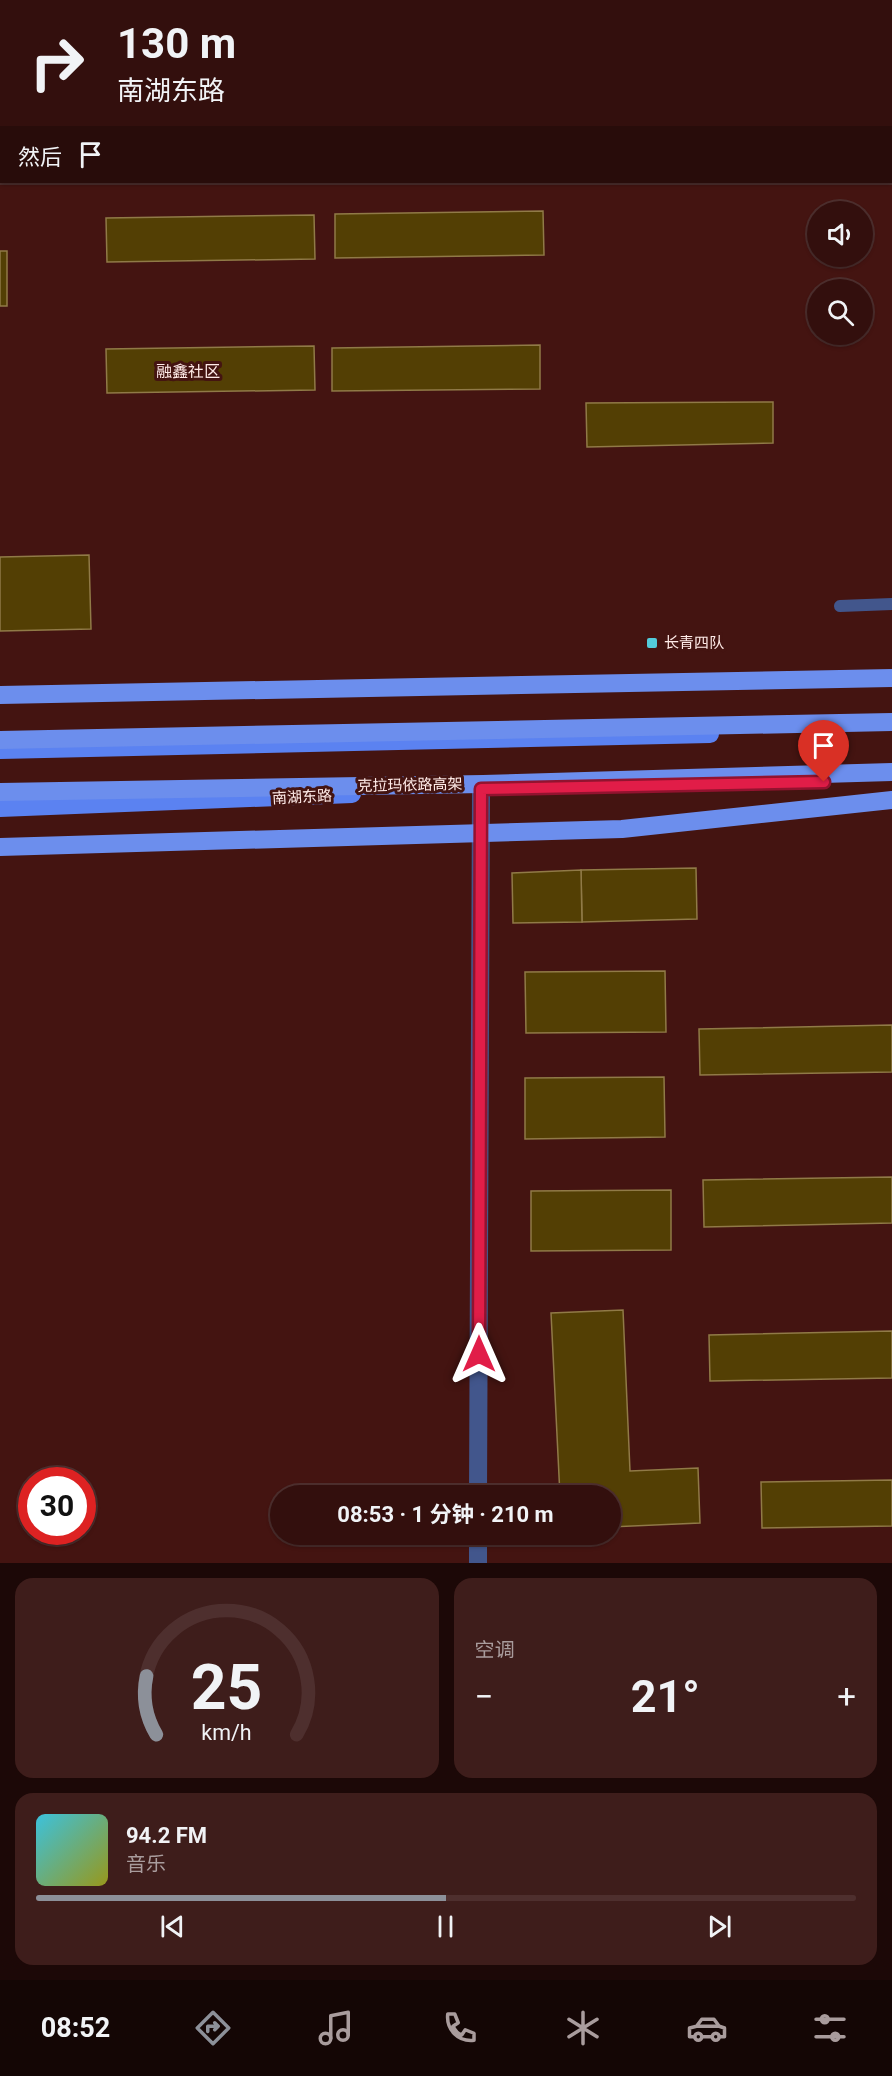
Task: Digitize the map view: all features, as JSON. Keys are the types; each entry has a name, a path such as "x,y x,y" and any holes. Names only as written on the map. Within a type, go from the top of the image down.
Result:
{"highway":[{"path":"0,695 892,678"},
{"path":"0,740 892,722"},
{"name":"克拉玛依路高架","path":"0,792 471,784 892,772"},
{"path":"0,847 622,829 892,800"}],"main road":[{"path":"0,750 892,729"},
{"name":"南湖东路","path":"0,808 103,806 481,789 892,781"}],"street":[{"path":"478,1485 481,789"},
{"path":"478,1545 478,1563"}],"lane":[{"path":"840,606 892,604"}],"building":[{"path":"543,211 544,255 335,258 335,214"},
{"path":"314,215 315,259 107,262 106,218"},
{"path":"0,251 7,251 7,306 0,306"},
{"path":"540,345 540,389 332,391 332,348"},
{"path":"314,346 315,390 107,393 106,349"},
{"path":"773,402 773,443 587,447 586,403"},
{"path":"89,555 91,629 0,631 0,557"},
{"path":"696,868 697,919 582,922 581,870"},
{"path":"581,870 582,922 513,923 512,873"},
{"path":"665,971 666,1032 526,1033 525,972"},
{"path":"892,1025 892,1072 700,1075 699,1029"},
{"path":"664,1077 665,1137 525,1139 525,1078"},
{"path":"892,1177 892,1223 704,1227 703,1180"},
{"path":"671,1190 671,1250 531,1251 531,1191"},
{"path":"623,1310 630,1471 698,1468 700,1523 621,1527 621,1485 559,1485 551,1313"},
{"path":"892,1331 892,1378 710,1381 709,1335"},
{"path":"892,1480 892,1526 762,1528 761,1482"}],"place":[{"name":"长青四队","path":"652,643"}],"district":[{"name":"融鑫社区","path":"188,371"}],"route":[{"path":"479,1354 481,789 824,782"}]}
